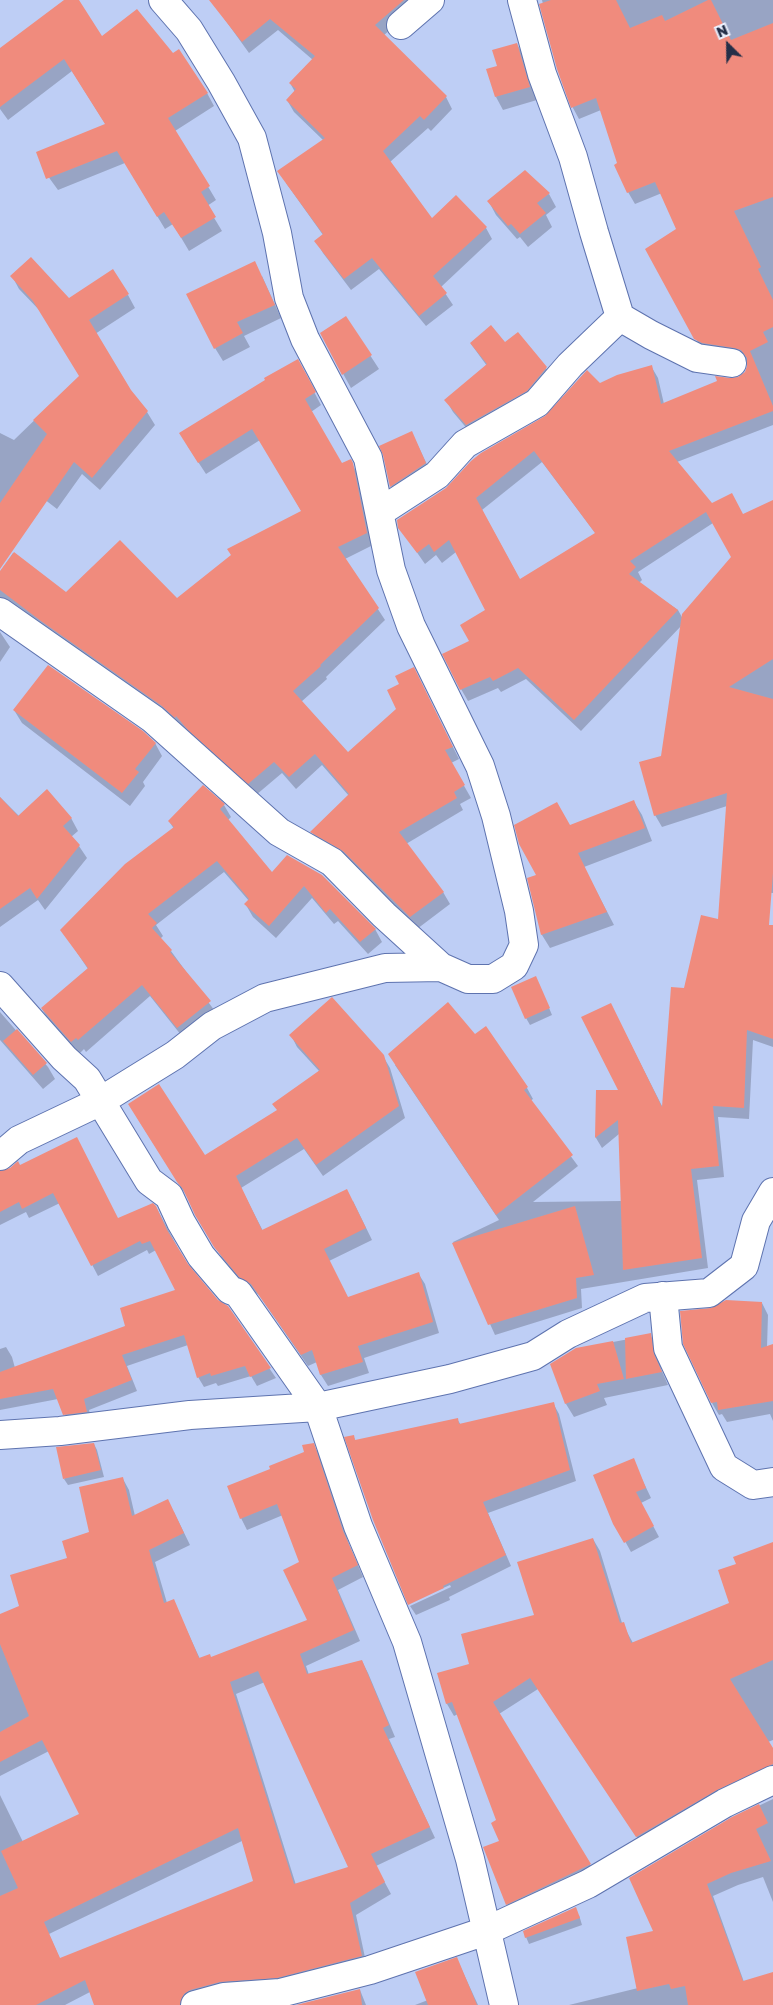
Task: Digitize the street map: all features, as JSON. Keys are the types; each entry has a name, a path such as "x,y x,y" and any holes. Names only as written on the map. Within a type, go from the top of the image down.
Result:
{"street":[{"path":"0,612 153,719 279,832 332,862 384,915 441,967 468,979 493,979 514,966 524,945 520,919 496,816 480,766 411,626 391,570 368,458 305,340 289,298 277,233 252,138 189,30 163,0"},
{"path":"401,24 430,0"},
{"path":"522,0 542,74 573,157 620,316 651,335 697,358 732,363"},
{"path":"380,512 437,475 465,444 537,403 570,364 620,316"},
{"path":"0,1156 19,1140 99,1102 175,1055 212,1026 266,998 384,968 441,967"},
{"path":"0,986 64,1058 86,1079 149,1181 169,1196 181,1222 201,1256 230,1290 238,1294 318,1407 358,1526 407,1642 470,1859 504,2005"},
{"path":"0,1435 60,1431 190,1415 318,1407 450,1379 533,1356 568,1334 646,1298 708,1293 744,1266 756,1221 773,1192"},
{"path":"663,1296 668,1348 724,1467 753,1485 773,1482"},
{"path":"195,2005 224,1997 280,1993 370,1970 486,1931 588,1884 725,1803 773,1780"}],"building":[{"path":"64,0 79,0 102,36 137,9 173,53 179,49 208,93 168,118 210,186 201,192 216,217 181,238 164,212 157,217 117,151 46,179 36,152 105,124 64,59 0,107 0,48"},
{"path":"209,0 404,0 375,25 447,96 424,120 420,116 383,151 432,218 456,195 487,227 433,276 447,293 419,316 372,258 344,279 314,241 323,234 277,171 325,138 286,100 296,89 289,83 315,56 270,19 242,42"},
{"path":"551,0 616,0 630,28 662,15 665,21 711,0 731,40 773,23 773,197 734,211 761,267 758,269 773,300 773,327 763,332 768,342 750,351 773,406 773,411 669,451 712,503 732,493 743,514 773,500 773,659 729,687 773,699 773,873 769,925 773,925 773,1039 747,1030 744,1108 713,1106 719,1166 691,1169 702,1258 623,1270 618,1120 595,1138 596,1090 618,1090 581,1017 611,1003 662,1107 671,987 684,988 701,915 718,919 727,793 654,816 639,762 661,756 682,614 731,557 706,512 630,561 636,567 629,574 678,610 574,720 518,668 493,681 490,677 460,690 442,654 469,641 460,625 485,610 449,540 434,552 429,544 417,553 398,528 397,520 446,488 481,453 545,416 587,370 600,383 617,375 652,365 661,404 717,381 715,376 738,377 745,372 747,358 741,350 702,343 694,339 645,249 676,229 655,182 627,193 614,165 617,163 596,98 571,108 557,69 539,4","holes":["534,451 595,533 520,579 476,498"]},
{"path":"517,43 530,87 495,97 486,69 497,66 492,50"},
{"path":"525,170 550,193 537,203 546,213 520,234 511,224 508,226 487,201"},
{"path":"31,257 69,298 113,269 129,294 89,320 131,390 148,411 92,478 74,462 0,569 0,503 47,434 33,420 79,376 33,301 10,276"},
{"path":"255,261 275,305 237,322 243,333 214,349 186,294"},
{"path":"346,316 372,355 342,375 320,333"},
{"path":"491,325 505,342 518,332 547,367 527,391 466,425 444,400 487,364 470,343"},
{"path":"298,359 316,392 305,399 342,463 351,459 353,463 367,533 338,547 379,608 293,691 348,752 396,709 387,690 399,684 395,676 414,667 453,747 445,750 465,785 454,792 457,798 399,832 444,892 410,917 343,851 310,832 349,794 315,754 289,777 274,762 248,784 188,730 176,716 175,718 162,706 0,590 0,571 14,552 66,592 120,540 177,598 231,555 227,549 301,511 252,429 198,463 179,433 265,380 264,378"},
{"path":"412,431 426,463 390,487 383,455 379,446"},
{"path":"48,665 143,731 156,743 135,769 139,772 122,793 13,710"},
{"path":"203,785 225,804 220,809 272,872 287,855 322,875 376,929 360,942 330,909 326,913 304,886 269,926 244,904 249,899 217,861 148,914 157,923 152,928 172,950 170,952 211,1001 177,1028 142,985 78,1040 76,1038 71,1042 41,1008 88,968 60,930 125,864 174,827 168,821"},
{"path":"47,789 72,818 63,826 80,845 37,899 30,888 0,909 0,797 18,816"},
{"path":"634,800 645,828 578,853 607,912 541,935 527,878 536,875 519,844 514,825 557,802 570,825"},
{"path":"536,976 550,1008 525,1019 511,987"},
{"path":"332,997 384,1055 399,1106 316,1165 297,1138 236,1176 262,1230 347,1189 366,1228 324,1249 348,1297 419,1272 433,1322 358,1346 363,1362 320,1375 312,1350 301,1355 251,1284 239,1277 214,1247 195,1215 183,1189 128,1104 159,1084 205,1155 277,1110 272,1104 320,1070 289,1035"},
{"path":"448,1002 475,1034 486,1026 528,1087 524,1090 573,1155 496,1215 388,1054"},
{"path":"17,1029 47,1063 33,1075 3,1041"},
{"path":"77,1137 118,1218 153,1203 188,1264 218,1300 228,1306 271,1368 250,1377 245,1366 211,1376 210,1373 197,1378 184,1335 122,1355 132,1380 84,1399 87,1412 63,1415 53,1389 0,1399 0,1372 125,1326 120,1308 175,1290 150,1241 142,1244 140,1241 91,1266 53,1193 22,1209 19,1202 0,1212 0,1171 10,1168 18,1161 20,1165"},
{"path":"575,1206 594,1275 576,1278 577,1298 488,1325 452,1243"},
{"path":"726,1300 762,1302 761,1348 773,1344 773,1401 718,1410 717,1402 711,1403 683,1344 680,1311 711,1308"},
{"path":"651,1333 654,1354 662,1372 626,1379 625,1338"},
{"path":"613,1341 624,1379 597,1384 600,1391 565,1404 550,1364 576,1348"},
{"path":"554,1402 570,1470 483,1502 506,1555 408,1605 373,1520 344,1437 354,1435 355,1440 458,1418 459,1424"},
{"path":"94,1443 101,1470 63,1479 56,1447"},
{"path":"314,1443 343,1531 358,1565 332,1578 354,1630 300,1654 307,1674 362,1660 389,1725 383,1728 430,1827 371,1854 385,1882 350,1903 362,1956 277,1978 220,1982 190,1990 184,1994 180,2005 94,2005 85,1980 36,2005 0,2005 0,1896 18,1888 1,1851 79,1814 42,1740 0,1762 0,1732 29,1716 0,1644 0,1614 19,1606 10,1575 67,1558 62,1541 89,1532 79,1487 123,1477 132,1516 168,1499 184,1533 149,1550 164,1603 174,1599 199,1658 210,1654 211,1657 307,1620 283,1570 299,1562 277,1504 240,1519 227,1486 270,1469 269,1466 304,1452 302,1445","holes":["258,1671 348,1867 294,1884 230,1682","238,1828 253,1881 60,1958 44,1922"]},
{"path":"634,1458 646,1488 636,1492 654,1526 624,1543 613,1524 593,1475"},
{"path":"593,1538 620,1623 624,1622 631,1643 729,1603 718,1570 736,1564 733,1557 773,1542 773,1660 730,1679 773,1748 773,1764 717,1790 636,1837 530,1678 493,1702 591,1864 506,1905 483,1847 499,1841 491,1823 496,1820 452,1702 446,1704 437,1673 469,1664 461,1634 534,1615 517,1562"},
{"path":"759,1804 768,1823 756,1829 771,1861 731,1873 707,1884 743,1981 773,1972 773,2005 688,2005 685,1986 671,1989 669,1984 637,1991 626,1937 653,1931 629,1878 732,1817"},
{"path":"576,1907 580,1918 525,1938 523,1931"},
{"path":"457,1957 477,2005 428,2005 415,1972"},
{"path":"360,1989 362,2005 296,2005"}]}
